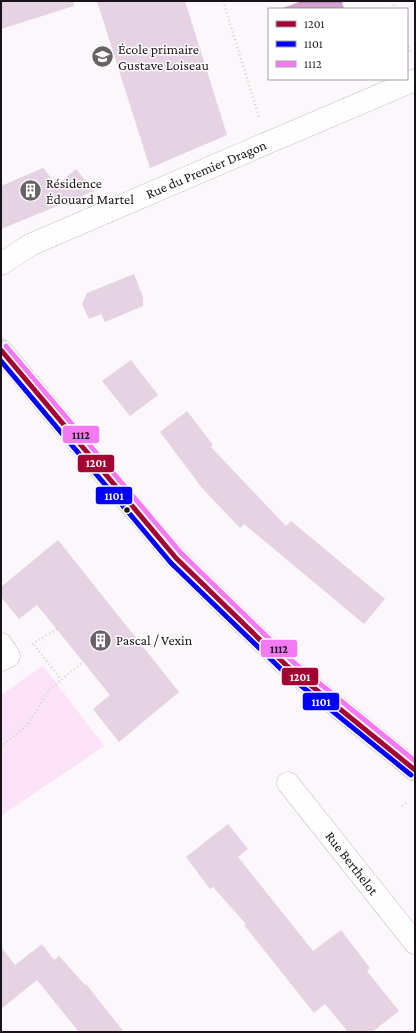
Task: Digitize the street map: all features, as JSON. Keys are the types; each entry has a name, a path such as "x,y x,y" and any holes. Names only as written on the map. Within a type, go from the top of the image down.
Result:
{"main road":[{"path":"3,358 176,558 287,666 415,770"}],"street":[{"name":"Rue du Premier Dragon","path":"1,264 30,245 267,142 415,80"},
{"path":"1,644 9,656 1,660"},
{"name":"Rue Berthelot","path":"288,783 415,943"}],"path":[{"path":"222,1 267,142"},
{"path":"33,643 61,680"},
{"path":"1,747 28,724 50,689 83,662"},
{"path":"402,806 406,803"}],"shaded area":[{"path":"302,1 342,1 344,8 283,8"},
{"path":"43,666 104,746 1,816 1,695"}],"building":[{"path":"1,1 73,1 74,6 1,29"},
{"path":"97,1 185,1 227,135 150,168"},
{"name":"Résidence Édouard Martel","path":"43,168 57,185 76,169 94,191 1,229 1,186"},
{"path":"134,274 143,297 143,306 105,322 101,314 89,319 82,304 87,293"},
{"path":"131,360 158,395 130,416 102,381"},
{"path":"187,411 213,445 211,447 286,526 291,521 385,599 364,624 244,524 240,528 202,488 160,432"},
{"name":"Pascal / Vexin","path":"58,540 179,692 119,742 93,709 110,695 37,605 19,619 1,597 1,587"},
{"path":"228,824 248,849 238,857 313,951 341,930 370,968 367,971 399,1011 372,1032 348,1032 325,1004 314,1013 244,925 246,924 213,887 210,889 186,857"},
{"path":"42,944 54,960 59,956 85,985 86,984 124,1032 79,1032 37,980 1,1009 1,947 15,965"}],"transit line":[{"name":"1112","path":"6,346 181,553 292,661 415,761"},
{"name":"1201","path":"1,350 176,558 287,666 415,770"},
{"name":"1101","path":"1,361 171,563 283,671 411,775"}],"place":[{"name":"École primaire Gustave Loiseau","path":"102,57"},
{"name":"Résidence Édouard Martel","path":"31,191"},
{"name":"Pascal / Vexin","path":"101,640"}]}
